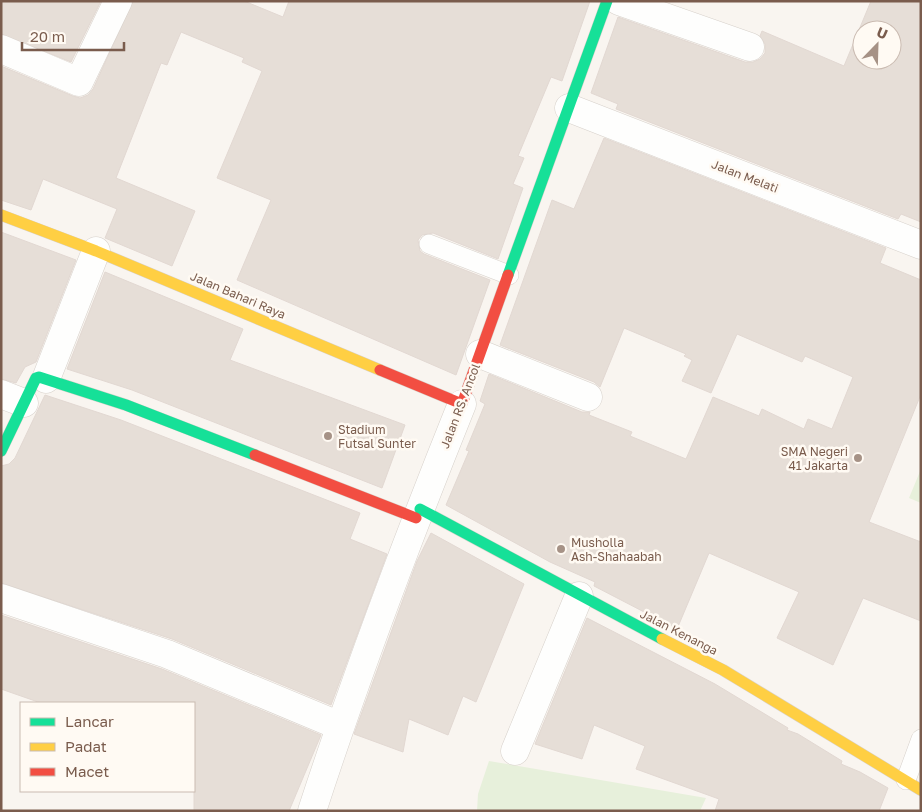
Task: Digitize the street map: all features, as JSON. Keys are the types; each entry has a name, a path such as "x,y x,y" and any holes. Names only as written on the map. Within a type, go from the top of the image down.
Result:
{"street":[{"path":"1,49 80,82 118,1"},
{"name":"Jalan RS. Ancol","path":"312,811 340,726 418,514 462,404 607,1"},
{"path":"619,1 750,47"},
{"name":"Jalan Melati","path":"569,108 921,245"},
{"name":"Jalan Bahari Raya","path":"1,215 96,251 462,404"},
{"path":"1,451 13,399 36,378 46,379 96,251"},
{"path":"480,354 588,397"},
{"name":"Jalan Kenanga","path":"46,379 126,405 418,514 723,670 913,785"},
{"path":"515,751 579,596"},
{"path":"1,598 168,654 340,726"}],"lane":[{"path":"429,244 509,275"},
{"path":"913,785 921,739"}],"green space":[{"path":"921,469 921,503 909,498"},
{"path":"489,761 706,798 700,811 477,811 478,794"}],"building":[{"path":"1,1 101,1 71,62 1,34"},
{"path":"133,1 244,1 283,17 289,1 590,1 562,81 551,77 518,156 524,158 513,184 523,188 498,259 433,233 422,235 418,240 420,251 424,254 490,280 456,375 237,280 271,200 217,178 262,71 242,62 244,58 181,32 167,65 161,63 116,178 195,211 172,266 105,238 117,209 43,179 31,210 1,200 1,66 73,96 80,98 88,95 93,89"},
{"path":"871,1 921,1 921,222 901,214 898,219 616,109 618,104 591,93 618,17 745,62 753,62 760,59 765,53 765,44 760,36 762,31 844,66 852,47 852,70 902,70 902,20 863,20"},
{"path":"604,138 886,248 880,263 921,280 921,394 869,522 921,542 921,621 863,598 833,665 777,638 799,592 709,553 677,629 594,586 595,582 550,562 446,505 469,451 466,450 485,404 480,401 489,374 582,412 590,412 589,415 632,432 630,436 686,459 713,397 759,416 762,409 804,429 808,419 832,429 853,377 805,356 802,362 737,334 711,393 682,381 692,360 684,356 686,354 624,328 600,387 594,382 500,345 552,200 574,209"},
{"path":"1,232 76,260 36,362 25,367 16,383 1,379"},
{"path":"105,272 243,329 230,360 405,425 382,488 132,390 67,369"},
{"path":"45,395 121,420 360,513 350,539 387,554 331,705 172,639 1,583 1,466 9,464 15,458"},
{"path":"431,533 524,584 476,702 463,696 448,735 409,719 403,752 354,734 417,561"},
{"path":"1,615 162,669 321,735 289,811 194,811 195,702 38,702 1,689"},
{"path":"587,618 715,684 788,728 787,730 798,734 842,761 841,764 860,772 888,788 879,811 715,811 719,799 636,769 645,746 594,725 582,759 535,744"}],"traffic: fast":[{"path":"508,275 607,1"},
{"path":"1,451 36,378 39,377 126,405 255,455"},
{"path":"420,509 662,639"}],"traffic: slow":[{"path":"1,215 96,251 380,370"},
{"path":"662,639 723,670 921,790"}],"traffic: jam":[{"path":"380,370 462,404 508,275"},
{"path":"255,455 416,518"}],"place":[{"name":"Stadium Futsal Sunter","path":"328,436"},
{"name":"SMA Negeri 41 Jakarta","path":"858,458"},
{"name":"Musholla Ash-Shahaabah","path":"561,549"}]}
